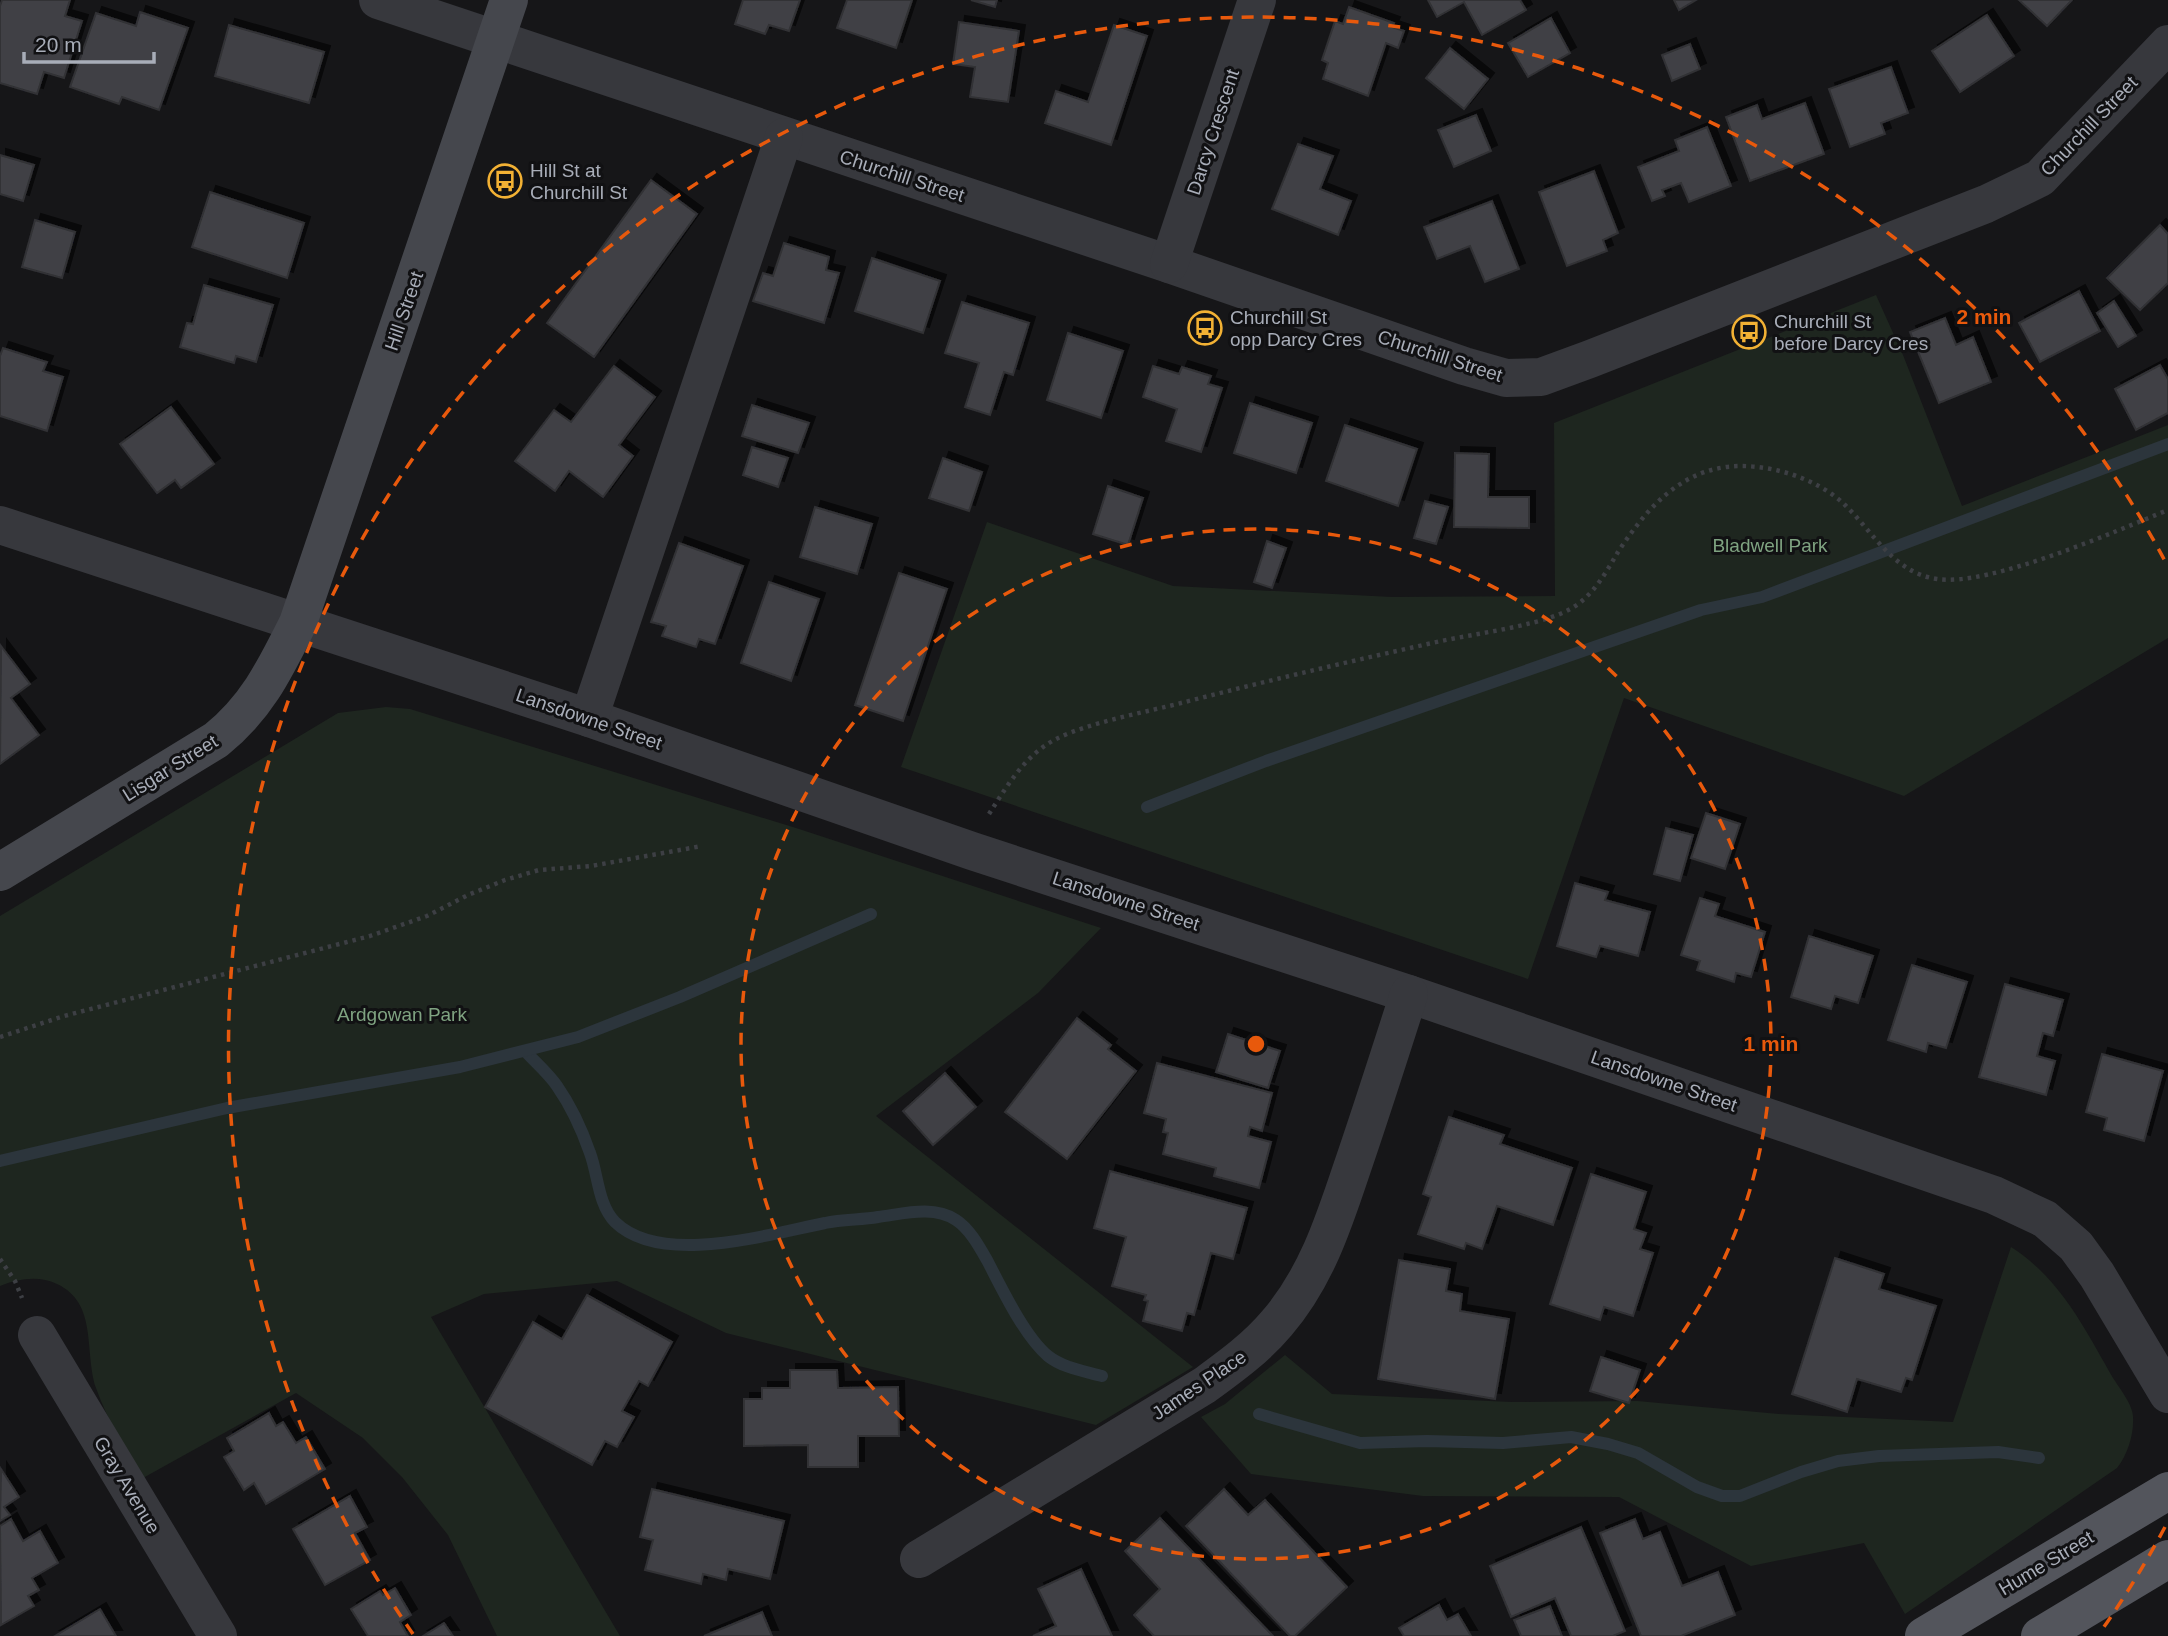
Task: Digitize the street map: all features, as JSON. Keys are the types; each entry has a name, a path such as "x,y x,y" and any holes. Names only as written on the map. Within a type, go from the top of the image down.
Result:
{"main road":[{"name":"Hume Street","path":"1924,1636 2168,1491"},
{"path":"2040,1636 2168,1559"}],"street":[{"name":"Churchill Street","path":"378,0 1506,378 1541,377 1986,204 2040,178 2168,44"},
{"name":"Hill Street","path":"298,623 509,0"},
{"name":"Darcy Crescent","path":"1170,264 1257,0"},
{"path":"589,718 784,137"},
{"name":"Lansdowne Street","path":"0,525 589,718 972,851 1409,994 1994,1195 2045,1219 2076,1246 2097,1275 2168,1394"},
{"name":"Lisgar Street","path":"0,872 165,774 234,725 262,692 298,623"},
{"name":"James Place","path":"919,1559 1205,1385 1243,1357 1277,1323 1320,1258 1359,1149 1409,994"},
{"name":"Gray Avenue","path":"37,1335 218,1636"}],"path":[{"path":"972,851 983,824 1008,783 1030,757 1055,740 1101,724 1295,674 1527,624 1558,614 1580,603 1597,586 1629,535 1656,503 1678,484 1700,472 1729,466 1762,467 1819,486 1842,502 1879,544 1899,562 1920,575 1940,580 1989,574 2021,565 2168,510"},
{"path":"0,1037 64,1016 370,936 427,916 505,880 539,870 591,866 702,846"}],"green space":[{"name":"Bladwell Park","path":"1876,295 1903,355 1962,506 2168,425 2168,638 1904,796 1624,698 1528,979 901,767 987,522 1173,586 1392,597 1555,596 1554,423"},
{"name":"Ardgowan Park","path":"386,707 410,709 796,828 1101,928 1038,993 876,1116 1193,1367 1096,1425 726,1333 617,1281 484,1294 431,1317 620,1636 497,1636 448,1535 402,1477 363,1438 296,1393 143,1478 100,1400 93,1374 87,1329 79,1303 70,1292 50,1281 21,1280 0,1286 0,916 338,713"},
{"path":"2011,1247 2044,1274 2057,1289 2126,1397 2131,1407 2133,1423 2130,1444 2117,1468 1905,1614 1864,1543 1751,1566 1619,1497 1423,1496 1251,1474 1201,1417 1225,1404 1285,1355 1332,1394 1512,1402 1637,1401 1779,1414 1953,1422"}],"building":[{"path":"2,0 70,0 65,16 82,21 64,78 44,72 37,94 0,83"},
{"path":"743,0 800,0 789,31 769,25 765,34 735,24"},
{"path":"847,0 912,0 896,48 837,28"},
{"path":"971,0 997,0 995,7"},
{"path":"1428,0 1520,0 1526,10 1482,35 1464,2 1437,17"},
{"path":"1674,0 1696,0 1679,10"},
{"path":"2019,0 2072,0 2047,26"},
{"path":"1349,7 1394,23 1392,27 1404,31 1398,48 1386,43 1368,96 1323,79 1328,63 1322,60 1335,21 1343,24"},
{"path":"140,12 188,28 159,110 122,97 119,104 70,87 96,13 136,26"},
{"path":"1987,15 2014,56 1960,92 1932,51"},
{"path":"1551,18 1570,53 1528,77 1508,43"},
{"path":"959,22 1019,31 1008,102 970,97 975,67 953,64"},
{"path":"229,25 324,52 309,103 215,76"},
{"path":"1114,25 1147,36 1111,145 1045,123 1056,91 1088,102"},
{"path":"1690,44 1700,69 1672,81 1662,55"},
{"path":"1450,48 1488,79 1464,109 1426,78"},
{"path":"1891,67 1908,113 1881,123 1885,134 1850,147 1829,89"},
{"path":"1805,103 1824,154 1750,181 1726,117 1757,105 1762,119"},
{"path":"1476,115 1491,151 1454,167 1438,130"},
{"path":"1707,127 1731,186 1689,202 1681,183 1662,190 1665,196 1652,201 1638,167 1679,151 1675,140"},
{"path":"1298,144 1333,156 1320,189 1351,201 1338,235 1272,209"},
{"path":"0,155 34,165 23,201 0,194"},
{"path":"1594,171 1618,233 1603,240 1607,251 1567,266 1539,192"},
{"path":"651,180 697,214 594,357 547,323"},
{"path":"210,192 304,223 287,278 192,247"},
{"path":"1492,201 1519,269 1485,282 1470,246 1437,259 1424,227"},
{"path":"35,220 75,232 62,278 22,267"},
{"path":"2160,225 2168,234 2168,283 2140,310 2107,278"},
{"path":"784,243 829,257 826,270 839,273 824,323 753,301 763,273 773,276"},
{"path":"872,258 940,281 923,333 855,311"},
{"path":"204,285 273,305 256,362 236,356 234,363 180,347 187,323 193,324"},
{"path":"2079,291 2100,331 2040,362 2019,323"},
{"path":"2114,301 2136,336 2118,347 2097,313"},
{"path":"962,302 1029,323 1013,375 1004,372 990,415 965,407 979,363 945,353"},
{"path":"1945,318 1956,345 1973,337 1991,382 1939,403 1910,332"},
{"path":"1068,333 1123,351 1101,418 1047,400"},
{"path":"3,348 47,362 43,371 63,377 47,431 0,416 0,356"},
{"path":"2160,365 2168,379 2168,413 2136,430 2115,389"},
{"path":"614,366 655,397 619,445 633,456 603,497 569,471 555,491 515,461 554,410 571,422"},
{"path":"1153,366 1179,374 1182,367 1211,376 1208,384 1222,388 1201,452 1166,441 1177,409 1143,397"},
{"path":"1250,403 1312,423 1296,473 1234,453"},
{"path":"752,405 809,423 798,453 742,436"},
{"path":"171,407 214,464 181,488 175,480 157,493 120,444"},
{"path":"1345,425 1417,449 1398,506 1326,481"},
{"path":"752,447 788,458 778,487 743,475"},
{"path":"1455,453 1489,454 1488,497 1529,497 1529,528 1454,527"},
{"path":"943,458 982,472 969,511 929,498"},
{"path":"1108,486 1143,498 1128,545 1093,534"},
{"path":"1425,501 1448,507 1436,544 1414,538"},
{"path":"815,507 872,524 857,574 800,557"},
{"path":"1267,541 1286,548 1272,588 1254,582"},
{"path":"679,543 743,566 715,644 699,639 696,647 662,636 666,626 651,622"},
{"path":"899,573 947,589 903,721 855,705"},
{"path":"769,582 819,599 791,681 741,663"},
{"path":"1,646 30,684 11,698 39,735 0,764"},
{"path":"1706,813 1740,824 1725,869 1691,858"},
{"path":"1666,828 1693,835 1680,881 1654,874"},
{"path":"1575,883 1608,892 1605,900 1650,912 1638,956 1600,946 1596,957 1557,946"},
{"path":"1700,898 1719,904 1715,916 1765,932 1751,977 1736,973 1734,982 1697,970 1700,961 1681,955"},
{"path":"1809,936 1873,956 1858,1003 1835,996 1831,1009 1791,997"},
{"path":"1912,965 1967,982 1946,1048 1928,1043 1926,1052 1888,1040"},
{"path":"2005,984 2063,1000 2053,1036 2043,1033 2037,1056 2055,1061 2046,1095 1979,1077"},
{"path":"1077,1018 1111,1045 1108,1049 1136,1071 1067,1159 1005,1112"},
{"path":"1228,1034 1280,1051 1268,1088 1216,1072"},
{"path":"2102,1054 2163,1071 2144,1141 2104,1130 2107,1118 2086,1112"},
{"path":"1157,1063 1272,1093 1262,1131 1250,1127 1248,1136 1271,1142 1259,1188 1214,1176 1216,1168 1163,1154 1168,1133 1163,1132 1166,1119 1144,1113"},
{"path":"945,1073 976,1107 933,1145 903,1111"},
{"path":"1449,1117 1504,1135 1500,1144 1572,1168 1553,1225 1497,1206 1482,1249 1466,1243 1464,1249 1418,1234 1431,1197 1423,1194"},
{"path":"1110,1171 1247,1208 1233,1259 1211,1253 1194,1315 1187,1313 1182,1331 1143,1321 1148,1301 1144,1300 1146,1295 1112,1286 1126,1237 1094,1228"},
{"path":"1591,1174 1646,1192 1634,1229 1646,1233 1640,1249 1653,1253 1633,1316 1604,1307 1600,1320 1550,1304"},
{"path":"1835,1258 1884,1274 1879,1289 1936,1306 1912,1380 1906,1378 1901,1392 1857,1379 1847,1412 1792,1394"},
{"path":"1399,1260 1450,1269 1446,1291 1462,1294 1460,1311 1509,1319 1495,1399 1378,1379"},
{"path":"587,1295 672,1342 648,1386 639,1381 622,1411 634,1417 617,1447 605,1441 592,1465 485,1407 533,1322 562,1339"},
{"path":"1601,1357 1640,1370 1629,1403 1590,1391"},
{"path":"790,1370 837,1370 838,1388 898,1387 899,1436 858,1436 858,1467 808,1467 808,1445 744,1446 744,1399 762,1399 762,1388 790,1388"},
{"path":"269,1413 276,1426 283,1422 296,1443 306,1437 325,1469 266,1504 254,1483 244,1490 224,1457 234,1451 227,1438"},
{"path":"1,1469 19,1497 4,1507 10,1515 0,1521"},
{"path":"652,1489 784,1521 770,1579 728,1569 726,1580 703,1574 701,1584 645,1570 653,1540 640,1537"},
{"path":"1224,1489 1248,1515 1265,1500 1347,1587 1295,1636 1290,1636 1186,1526"},
{"path":"350,1496 367,1527 355,1533 370,1560 325,1585 293,1529"},
{"path":"1160,1518 1273,1636 1154,1636 1134,1615 1160,1589 1125,1551"},
{"path":"11,1519 23,1541 40,1531 58,1563 32,1578 39,1590 28,1596 34,1606 1,1625 0,1526"},
{"path":"1635,1519 1643,1539 1660,1532 1682,1586 1718,1572 1735,1615 1681,1636 1641,1636 1600,1533"},
{"path":"1581,1527 1625,1631 1613,1636 1571,1636 1555,1598 1511,1617 1490,1566"},
{"path":"1081,1569 1112,1636 1033,1636 1056,1626 1038,1589"},
{"path":"395,1588 411,1615 400,1622 408,1636 368,1636 351,1609 380,1591 383,1595"},
{"path":"1439,1605 1447,1620 1458,1614 1471,1636 1404,1636 1399,1628"},
{"path":"1550,1606 1562,1636 1521,1636 1514,1620"},
{"path":"100,1609 116,1636 55,1636"},
{"path":"762,1612 772,1636 704,1636"},
{"path":"444,1623 453,1636 423,1636"}],"waterway":[{"path":"1147,807 1266,761 1701,610 1762,597 2168,444"},
{"path":"0,1161 227,1108 460,1067 578,1037 680,997 871,914"},
{"path":"525,1051 553,1081 580,1127 609,1215 635,1235 659,1243 716,1244 838,1221 918,1212 947,1215 966,1228 974,1239 1015,1312 1039,1348 1060,1363 1102,1376"},
{"path":"1259,1414 1360,1443 1503,1443 1571,1437 1638,1453 1697,1487 1722,1496 1740,1496 1838,1461 1879,1456 1998,1452 2039,1458"}],"place":[{"name":"Hill St at Churchill St","path":"505,181"},
{"name":"Churchill St opp Darcy Cres","path":"1205,328"},
{"name":"Churchill St before Darcy Cres","path":"1749,332"}]}
